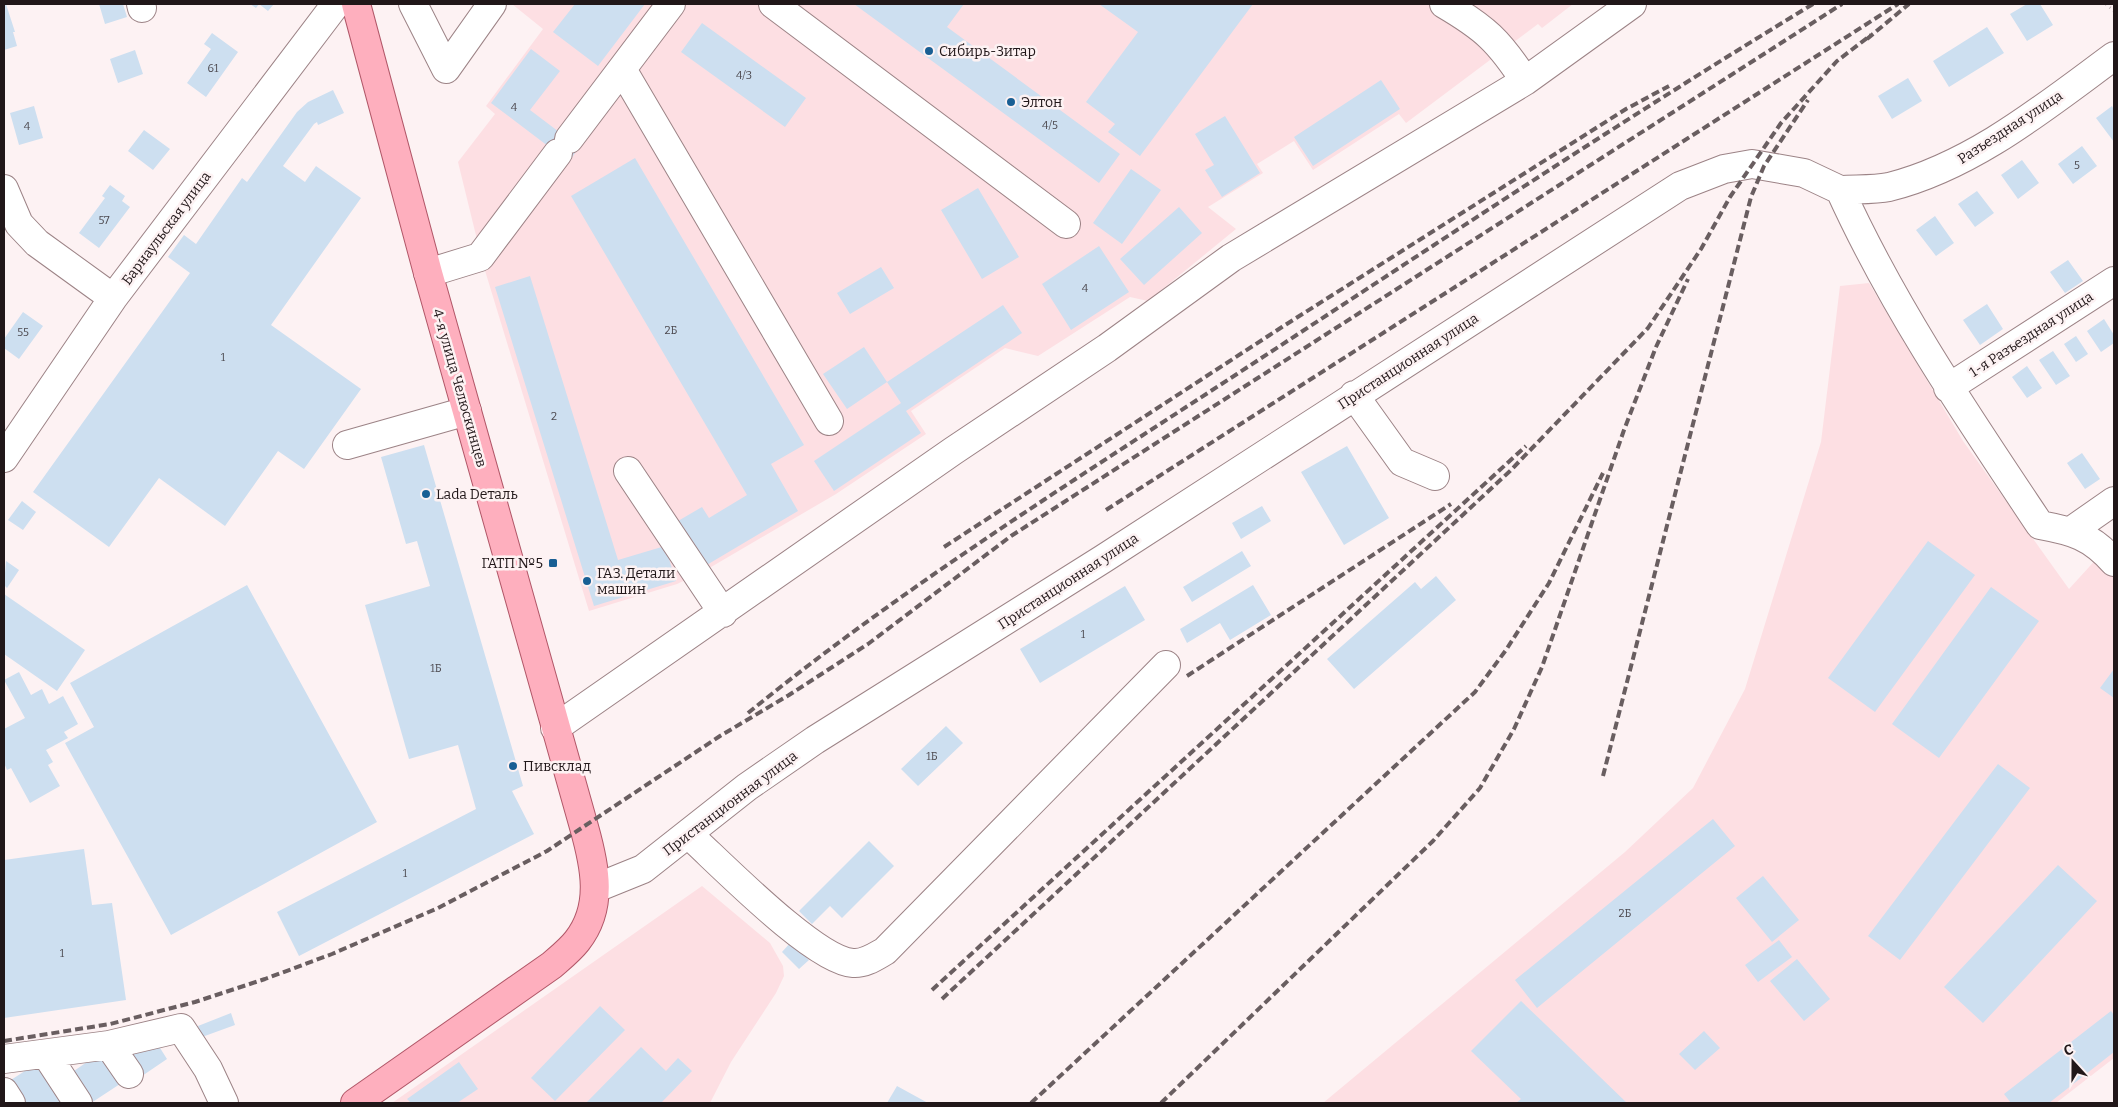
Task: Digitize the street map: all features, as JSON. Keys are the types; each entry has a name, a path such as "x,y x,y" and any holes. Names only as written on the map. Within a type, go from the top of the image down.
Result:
{"main road":[{"name":"4-я улица Челюскинцев","path":"356,4 428,273 586,835 596,888"},
{"path":"355,1103 552,965 577,941 592,913 596,888"}],"street":[{"name":"Барнаульская улица","path":"4,458 113,298 336,4"},
{"path":"413,4 446,69 492,4"},
{"path":"428,273 480,257 671,4"},
{"path":"774,4 1066,224"},
{"path":"1444,4 1475,22 1503,47 1525,81"},
{"path":"555,728 723,613 953,451 1107,348 1231,258 1525,81 1623,6"},
{"name":"Разъездная улица","path":"1840,190 1888,187 1951,165 2016,126 2113,61"},
{"path":"622,69 828,421"},
{"name":"Пристанционная улица","path":"596,888 643,869 747,787 815,740 1103,559 1680,186 1724,169 1752,164 1804,173 1840,190"},
{"path":"4,189 19,224 37,243 113,298"},
{"path":"1840,190 1867,249 1948,388 2040,525 2071,530 2100,546 2114,562"},
{"name":"1-я Разъездная улица","path":"1948,388 2114,281"},
{"path":"1354,395 1402,462 1435,476"},
{"path":"347,445 467,410"},
{"path":"628,471 723,613"},
{"path":"2071,530 2114,501"},
{"path":"688,834 800,936 837,960 854,963 868,960 885,951 1166,665"},
{"path":"4,1059 110,1044 181,1028 208,1069 224,1103"},
{"path":"110,1044 129,1074"},
{"path":"46,1054 78,1103"},
{"path":"4,1092 11,1103"}],"path":[{"path":"2106,4 2114,11"}],"shaded area":[{"path":"512,4 1573,4 1542,28 1538,24 1406,123 1399,114 1313,170 1294,141 1257,164 1263,173 1208,207 1236,229 1148,301 1130,297 1038,356 1005,348 911,411 926,434 836,494 706,570 677,584 589,611 483,264 458,162 495,114 486,106 543,29"},
{"path":"1869,283 1963,441 2069,589 2100,555 2114,572 2114,1058 2056,1103 1323,1103 1625,852 1693,788 1745,689 1821,442 1840,286"},
{"path":"702,886 770,943 783,966 784,976 776,993 731,1062 710,1103 392,1103"}],"building":[{"path":"4,4 6,4 15,32 13,32 17,46 4,50"},
{"path":"99,4 123,4 127,17 105,24"},
{"path":"250,4 259,4 256,8"},
{"path":"259,4 274,4 268,11"},
{"path":"575,4 645,4 598,66 553,32"},
{"path":"854,4 964,4 947,27 1120,154 1099,183"},
{"path":"1099,4 1253,4 1140,156 1108,132 1115,124 1086,102 1138,32"},
{"path":"2027,4 2040,4 2053,25 2027,41 2010,14"},
{"path":"702,23 806,98 785,127 681,52"},
{"path":"1987,27 2004,53 1949,87 1933,61"},
{"path":"212,33 238,52 206,97 187,83 211,49 204,44"},
{"path":"531,49 560,71 530,110 579,147 569,162 491,103"},
{"path":"135,50 143,74 118,83 110,59"},
{"path":"1908,78 1922,101 1892,119 1878,96"},
{"path":"1381,80 1400,109 1313,166 1294,137"},
{"path":"333,90 344,113 318,125 317,122 314,124 283,166 305,182 316,166 361,198 271,325 361,389 304,469 278,451 225,526 159,478 109,547 33,492 190,273 168,257 184,235 196,244 242,178 247,182 297,112 308,102"},
{"path":"34,106 43,138 19,145 10,113"},
{"path":"2112,106 2114,110 2114,142 2096,118"},
{"path":"1225,116 1260,173 1222,197 1205,170 1214,165 1195,134"},
{"path":"144,130 170,149 153,170 128,151"},
{"path":"2082,146 2097,166 2073,184 2058,164"},
{"path":"635,158 804,445 771,464 798,511 705,566 678,521 702,507 709,518 747,495 571,196"},
{"path":"2022,160 2039,183 2018,199 2001,175"},
{"path":"1131,169 1161,190 1122,244 1093,223"},
{"path":"110,185 125,196 122,201 130,207 99,248 79,233 105,198 102,196"},
{"path":"978,188 1019,257 982,279 941,210"},
{"path":"1977,191 1994,213 1975,227 1958,204"},
{"path":"1179,207 1202,233 1144,285 1120,259"},
{"path":"1935,216 1954,243 1936,256 1916,230"},
{"path":"1099,246 1129,292 1071,330 1042,284"},
{"path":"2068,260 2083,281 2065,293 2050,272"},
{"path":"881,267 894,288 850,314 837,293"},
{"path":"530,276 618,560 665,546 676,581 594,606 495,287"},
{"path":"1987,304 2003,329 1980,345 1963,320"},
{"path":"1003,305 1022,333 906,411 921,433 834,491 814,461 901,403 887,382"},
{"path":"23,312 43,326 19,359 4,348 4,339"},
{"path":"2104,319 2114,335 2114,343 2101,352 2087,331"},
{"path":"2076,336 2088,354 2076,362 2064,344"},
{"path":"864,347 887,382 847,409 823,374"},
{"path":"2053,351 2070,376 2056,385 2039,360"},
{"path":"2027,366 2042,388 2027,398 2012,377"},
{"path":"424,445 523,786 512,791 534,834 299,956 277,912 476,809 458,745 409,759 365,605 430,586 417,541 406,544 381,457"},
{"path":"1347,446 1389,518 1344,545 1301,472"},
{"path":"2082,453 2100,479 2085,489 2067,463"},
{"path":"22,501 36,512 23,530 8,520"},
{"path":"1262,506 1271,521 1241,539 1232,523"},
{"path":"1928,541 1975,575 1875,712 1828,678"},
{"path":"1242,551 1251,566 1192,602 1183,587"},
{"path":"6,561 19,570 7,588 4,585"},
{"path":"1436,576 1456,600 1354,689 1327,659 1415,582 1421,589"},
{"path":"247,585 377,822 171,935 65,743 94,727 70,683"},
{"path":"1253,585 1271,615 1230,640 1220,623 1187,643 1180,629"},
{"path":"1125,586 1145,620 1040,683 1020,649"},
{"path":"1991,587 2039,621 1939,758 1892,724"},
{"path":"4,594 85,650 57,691 4,654"},
{"path":"2114,669 2114,698 2100,688"},
{"path":"19,672 31,695 42,689 49,704 63,696 78,724 64,732 68,738 46,750 53,762 48,765 60,786 30,803 11,768 7,770 4,763 4,729 25,718 4,680"},
{"path":"946,726 963,743 918,786 901,769"},
{"path":"1998,764 2030,788 1900,960 1868,936"},
{"path":"1713,819 1735,846 1537,1008 1515,980"},
{"path":"869,841 894,866 842,918 830,906 812,924 799,911"},
{"path":"84,849 92,905 112,903 126,1000 4,1018 4,860"},
{"path":"2058,865 2097,901 1983,1023 1944,987"},
{"path":"1763,876 1799,920 1772,942 1736,898"},
{"path":"1779,940 1792,957 1758,982 1745,965"},
{"path":"791,942 809,960 799,969 782,952"},
{"path":"1797,959 1830,999 1804,1021 1770,981"},
{"path":"1521,1001 1627,1103 1516,1103 1521,1099 1471,1051"},
{"path":"600,1006 625,1030 555,1101 531,1078"},
{"path":"2111,1011 2114,1015 2114,1052 2049,1103 2011,1103 2004,1094"},
{"path":"231,1013 235,1025 202,1037 198,1026"},
{"path":"1704,1031 1720,1048 1695,1070 1679,1054"},
{"path":"155,1040 167,1059 142,1076 130,1057"},
{"path":"641,1047 666,1071 678,1058 692,1071 661,1103 586,1103"},
{"path":"100,1053 120,1084 91,1103 71,1073"},
{"path":"459,1062 478,1089 457,1103 411,1103 407,1099"},
{"path":"37,1063 64,1103 26,1103 11,1080"},
{"path":"897,1086 928,1103 887,1103"}],"railway":[{"path":"748,713 867,622 989,536 1454,232 1813,4"},
{"path":"4,1041 110,1024 195,1002 265,979 332,954 438,908 547,851 720,736 789,695 868,644 1011,536 1842,4"},
{"path":"1106,510 1898,4"},
{"path":"1867,39 1909,4"},
{"path":"942,999 1510,471 1648,328 1701,249 1730,197 1781,123 1837,61 1871,35"},
{"path":"944,547 1282,327 1626,109 1669,86"},
{"path":"1603,776 1751,197 1764,166 1808,100"},
{"path":"1161,1103 1433,841 1480,788 1514,729 1542,667 1624,430 1656,347 1688,279"},
{"path":"932,990 1526,446"},
{"path":"1031,1103 1475,692 1506,650 1549,583 1603,473"},
{"path":"1187,676 1451,504"}],"place":[{"name":"Сибирь-Зитар","path":"929,51"},
{"name":"Элтон","path":"1011,102"},
{"name":"Lada Dеталь","path":"426,494"},
{"name":"ГАТП №5","path":"553,563"},
{"name":"ГАЗ. Детали машин","path":"587,581"},
{"name":"Пивсклад","path":"513,766"}]}
